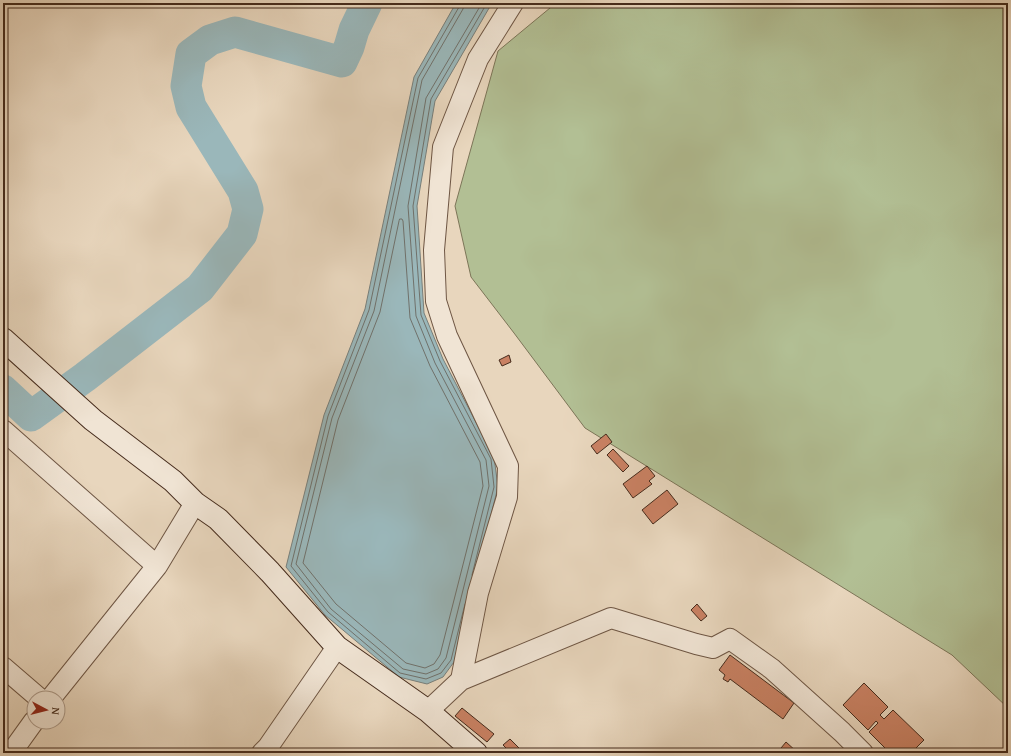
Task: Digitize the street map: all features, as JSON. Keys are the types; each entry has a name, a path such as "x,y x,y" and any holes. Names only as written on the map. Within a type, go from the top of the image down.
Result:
{"street":[{"path":"461,680 478,593 507,497 508,466 447,336 436,301 434,250 442,147 478,59 513,3"},
{"path":"6,342 93,420 173,481 194,503 218,519 270,572 337,647 428,711 476,753"},
{"path":"3,430 157,566"},
{"path":"57,690 157,566 194,503"},
{"path":"428,711 461,680 611,618 713,648 730,639 772,669 863,753"},
{"path":"262,753 268,747 337,647"},
{"path":"3,667 30,690"},
{"path":"11,753 28,730"}],"green space":[{"path":"556,3 1008,3 1008,708 952,655 585,428 471,277 455,206 498,51"}],"water":[{"path":"456,3 492,3 435,101 417,206 424,313 443,359 494,457 498,487 454,662 443,677 427,684 399,677 325,615 286,567 324,415 365,309 414,77"}],"building":[{"path":"509,355 511,362 502,366 499,360"},
{"path":"606,434 612,442 597,454 591,446"},
{"path":"613,449 629,466 623,472 607,455"},
{"path":"647,466 655,476 649,481 652,484 633,498 623,484"},
{"path":"667,490 678,504 653,524 642,510"},
{"path":"697,604 707,616 701,621 691,610"},
{"path":"730,655 794,703 783,719 730,679 728,682 723,679 725,675 719,670"},
{"path":"864,683 888,707 880,715 884,719 893,710 924,740 911,753 890,753 869,732 878,723 876,721 868,730 843,705"},
{"path":"462,708 494,734 487,742 455,716"},
{"path":"510,739 524,753 511,753 503,745"},
{"path":"786,742 797,752 796,753 787,753 781,748"}],"waterway":[{"path":"3,390 31,416 85,377 200,288 242,234 248,209 243,191 191,107 186,86 191,54 210,40 235,32 342,62 349,47 354,30 367,3"}]}
